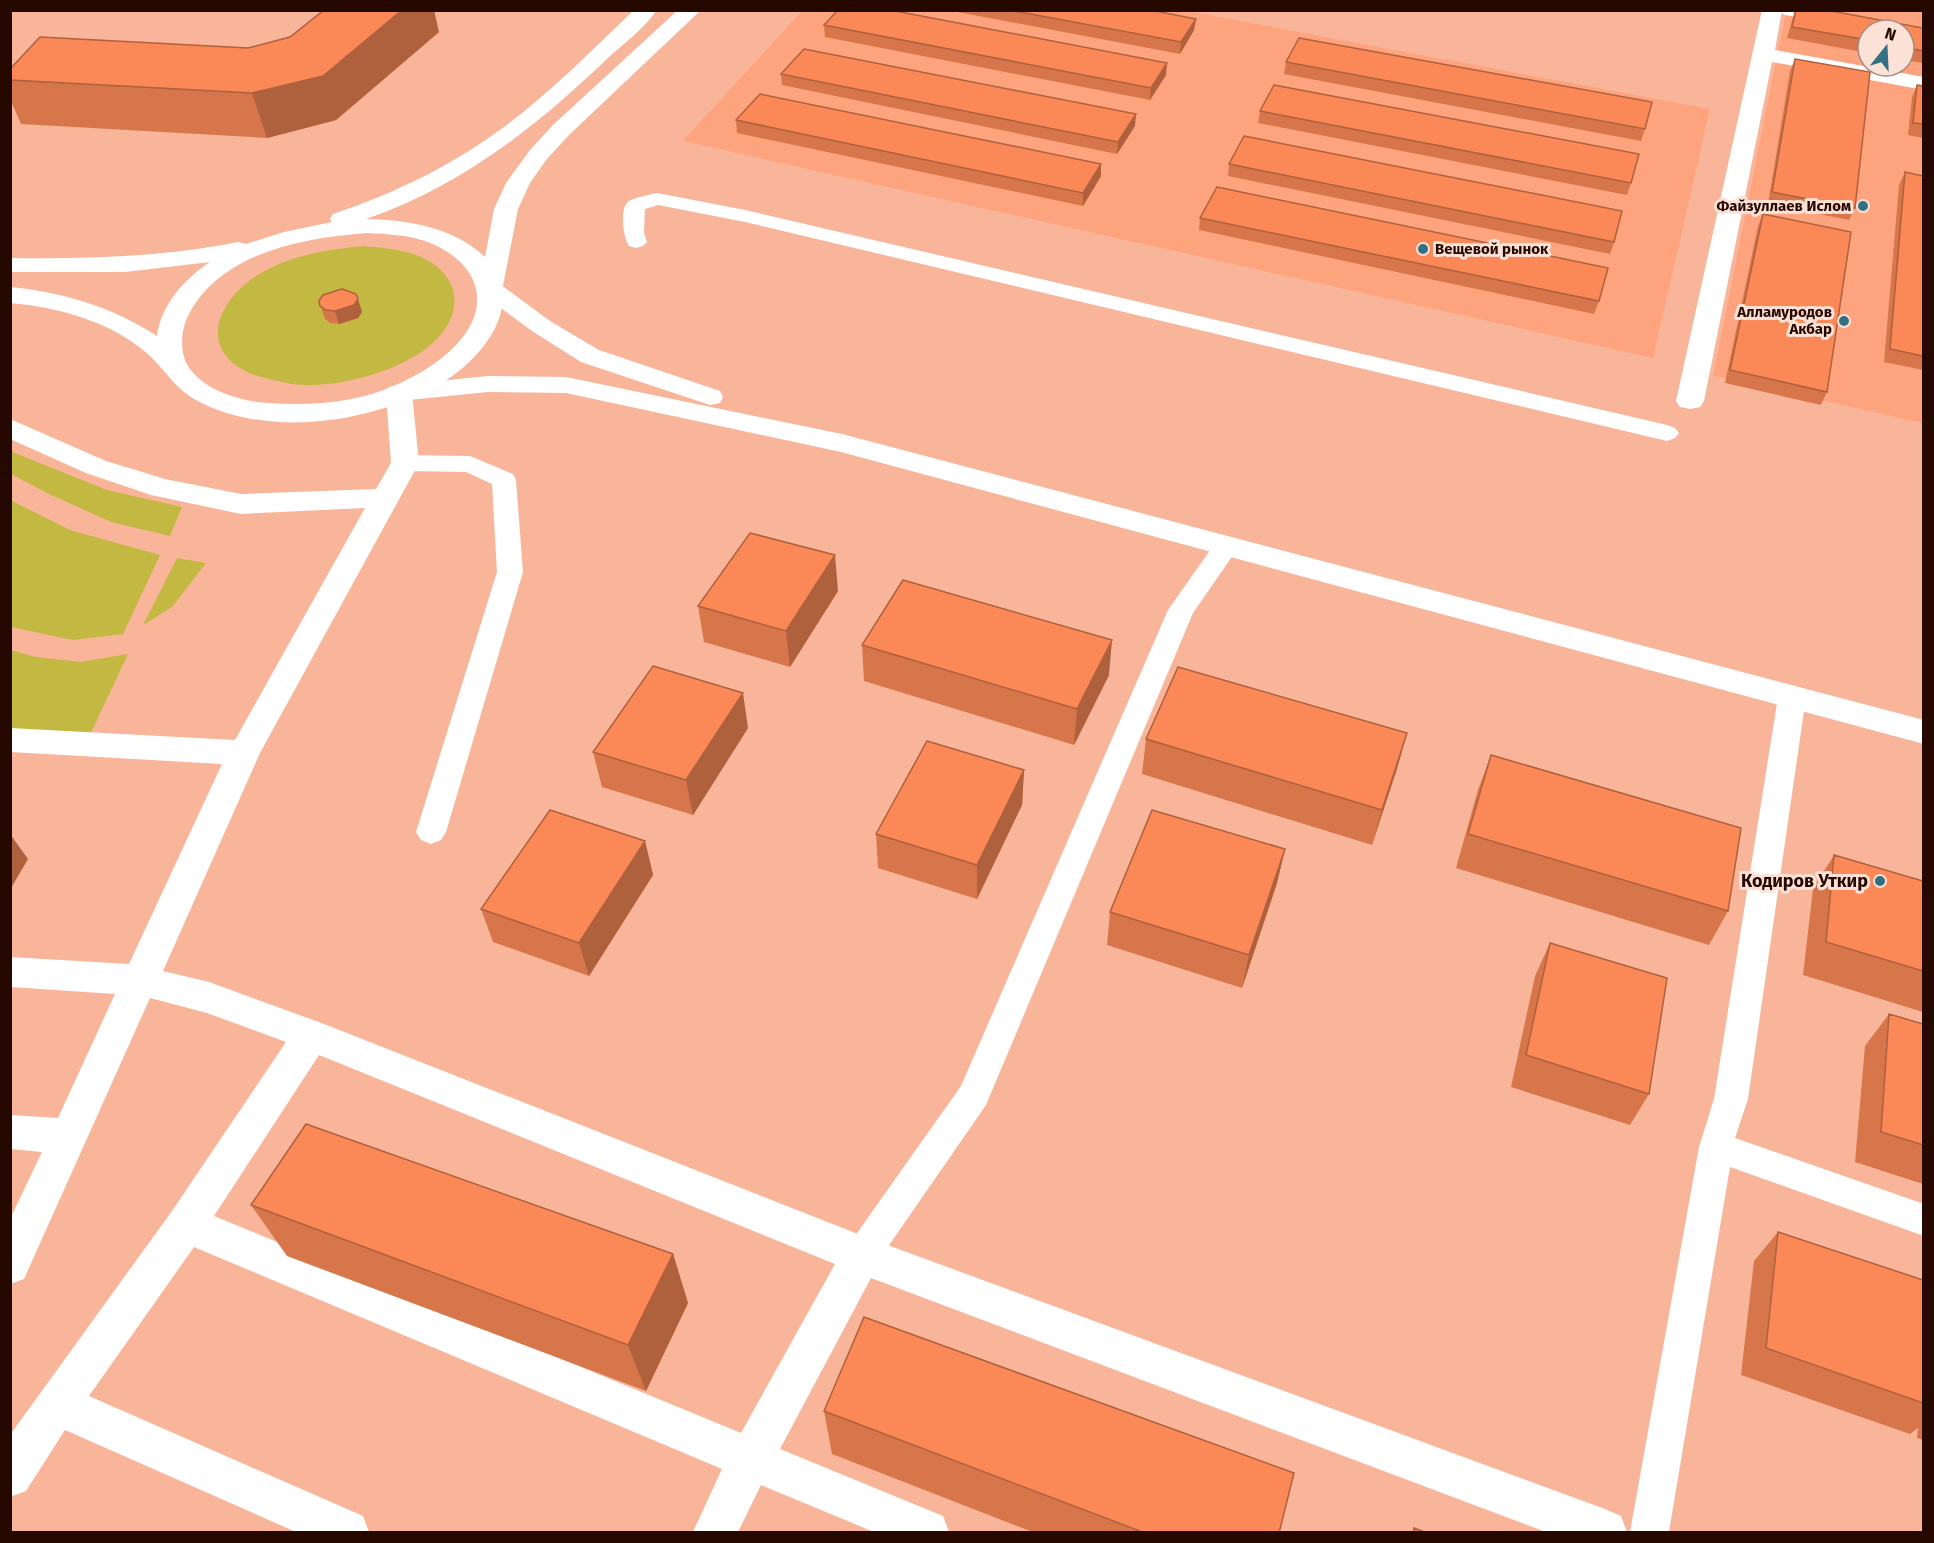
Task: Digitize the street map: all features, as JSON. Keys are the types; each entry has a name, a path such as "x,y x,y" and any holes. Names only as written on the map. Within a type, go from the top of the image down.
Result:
{"street":[{"path":"175,367 169,349 169,331 176,312 189,294 206,277 229,262 283,239 409,193 455,170 519,127 647,10"},
{"path":"491,289 506,209 518,183 538,155 570,122 691,10"},
{"path":"1690,401 1772,10"},
{"path":"1763,54 1923,84"},
{"path":"10,265 75,267 142,263 212,255 310,232 367,226 418,231 441,238 475,259 486,273 491,289 492,304 488,320 478,337 446,368 399,393"},
{"path":"491,289 541,326 590,356 842,443"},
{"path":"10,295 37,297 88,311 153,345 186,381 203,393 225,403 268,412 308,413 339,410 399,393 488,384 566,385 842,443 1923,732"},
{"path":"10,1265 244,753 405,463 399,393"},
{"path":"10,428 96,467 161,488 242,504 386,498"},
{"path":"10,740 244,753"},
{"path":"10,972 139,980 209,998 311,1035 862,1255 1605,1533"},
{"path":"10,1475 57,1404 186,1224 311,1035"},
{"path":"10,1132 68,1137"},
{"path":"186,1224 927,1533"},
{"path":"715,1533 750,1460 862,1255"},
{"path":"57,1404 347,1533"}],"lane":[{"path":"1785,10 1856,22"},
{"path":"636,242 633,233 635,206 657,199 745,216 1667,433"},
{"path":"405,463 470,464 504,480 510,572 431,832"},
{"path":"862,1255 974,1095 1181,610 1227,545"},
{"path":"1649,1533 1716,1147 1731,1099 1792,697"},
{"path":"1716,1147 1923,1220"}],"shaded area":[{"name":"Вещевой рынок","path":"803,10 1186,11 1710,109 1653,358 683,141"},
{"path":"1786,11 1923,11 1923,423 1713,376"},
{"path":"363,246 418,256 436,266 450,282 454,302 453,312 442,333 429,346 412,358 370,375 348,381 305,385 252,374 233,363 223,352 218,339 218,327 222,314 228,303 247,282 270,268 296,258"},
{"path":"10,451 107,490 182,507 170,536 111,522 11,474"},
{"path":"10,500 70,530 160,555 123,634 73,640 11,627"},
{"path":"177,558 206,563 172,607 143,625"},
{"path":"10,650 36,657 81,662 128,654 87,741 11,737"}],"building":[{"path":"324,10 402,10 323,76 252,93 10,80 10,69 40,37 248,48 290,37"},
{"path":"838,10 890,10 1167,63 1151,88 824,25"},
{"path":"1009,10 1150,10 1196,19 1181,42"},
{"path":"1796,10 1826,10 1869,18 1856,18 1856,38 1792,27"},
{"path":"1916,27 1923,28 1923,51 1916,50"},
{"path":"1299,38 1652,102 1645,129 1286,62"},
{"path":"804,49 1136,114 1118,142 781,74"},
{"path":"1795,59 1856,70 1856,78 1869,78 1855,208 1772,192"},
{"path":"1274,85 1639,154 1631,183 1260,111"},
{"path":"1917,85 1923,86 1923,124 1913,123"},
{"path":"760,94 1101,164 1083,193 736,120"},
{"path":"1244,136 1622,211 1614,242 1229,164"},
{"path":"1905,172 1923,176 1923,356 1890,349"},
{"path":"1217,187 1608,268 1599,301 1200,218"},
{"path":"1763,214 1851,232 1827,392 1730,370"},
{"path":"342,289 356,294 358,299 354,305 335,311 326,310 320,306 319,301 323,295"},
{"path":"750,533 835,555 786,631 698,606"},
{"path":"903,580 1112,640 1077,709 862,645"},
{"path":"653,666 743,693 686,780 593,752"},
{"path":"1178,667 1407,733 1382,810 1146,739"},
{"path":"927,741 1024,770 977,865 876,834"},
{"path":"1491,755 1741,828 1728,911 1468,834"},
{"path":"550,810 645,841 579,943 481,909"},
{"path":"1152,810 1285,849 1249,955 1110,912"},
{"path":"1834,855 1923,881 1923,971 1826,942"},
{"path":"1550,943 1667,978 1649,1094 1526,1055"},
{"path":"1889,1014 1923,1024 1923,1145 1881,1132"},
{"path":"306,1124 673,1254 628,1345 251,1205"},
{"path":"1778,1232 1923,1280 1923,1403 1766,1348"},
{"path":"864,1317 1294,1473 1279,1533 1145,1533 824,1411"},
{"path":"1414,1528 1427,1533 1413,1533"}],"place":[{"name":"Файзуллаев Ислом","path":"1863,206"},
{"name":"Вещевой рынок","path":"1423,249"},
{"name":"Алламуродов Акбар","path":"1844,321"},
{"name":"Кодиров Уткир","path":"1880,881"}]}
